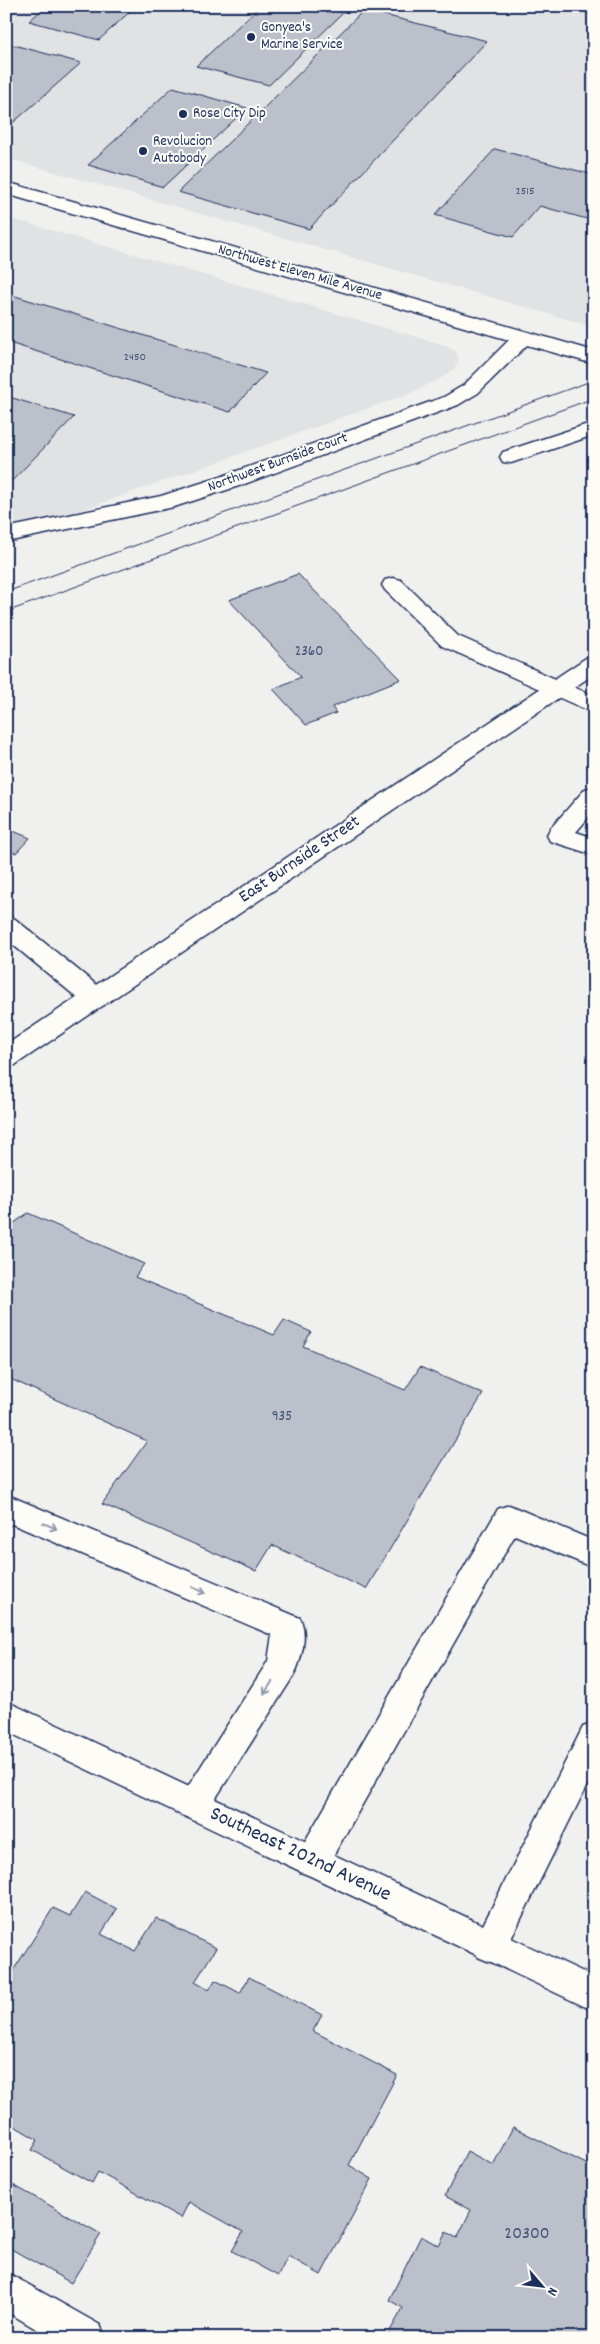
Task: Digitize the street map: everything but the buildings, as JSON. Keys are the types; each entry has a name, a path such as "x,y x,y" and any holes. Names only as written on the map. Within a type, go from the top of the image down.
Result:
{"street":[{"name":"Northwest Eleven Mile Avenue","path":"6,188 523,337 588,352"},
{"name":"Northwest Burnside Court","path":"6,535 166,502 239,478 450,401 471,389 523,337"},
{"path":"511,457 594,428"},
{"path":"393,584 450,641 594,705"},
{"name":"East Burnside Street","path":"6,1058 594,663"},
{"path":"594,795 559,835 594,847"},
{"path":"6,925 95,998"},
{"path":"6,1513 10,1509 289,1628 284,1665 193,1804"},
{"path":"312,1861 509,1518 594,1555"},
{"name":"Southeast 202nd Avenue","path":"6,1715 594,1995"},
{"path":"490,1946 594,1737"},
{"path":"6,2290 87,2338"}],"shaded area":[{"path":"6,6 594,6 594,327 6,158"},
{"path":"6,217 444,345 455,351 459,359 455,368 443,377 411,393 6,537"}],"tram line":[{"path":"6,592 594,380"},
{"path":"6,612 594,398"}],"place":[{"name":"Gonyea's Marine Service","path":"251,37"},
{"name":"Rose City Dip","path":"183,114"},
{"name":"Revolucion Autobody","path":"143,151"}]}
